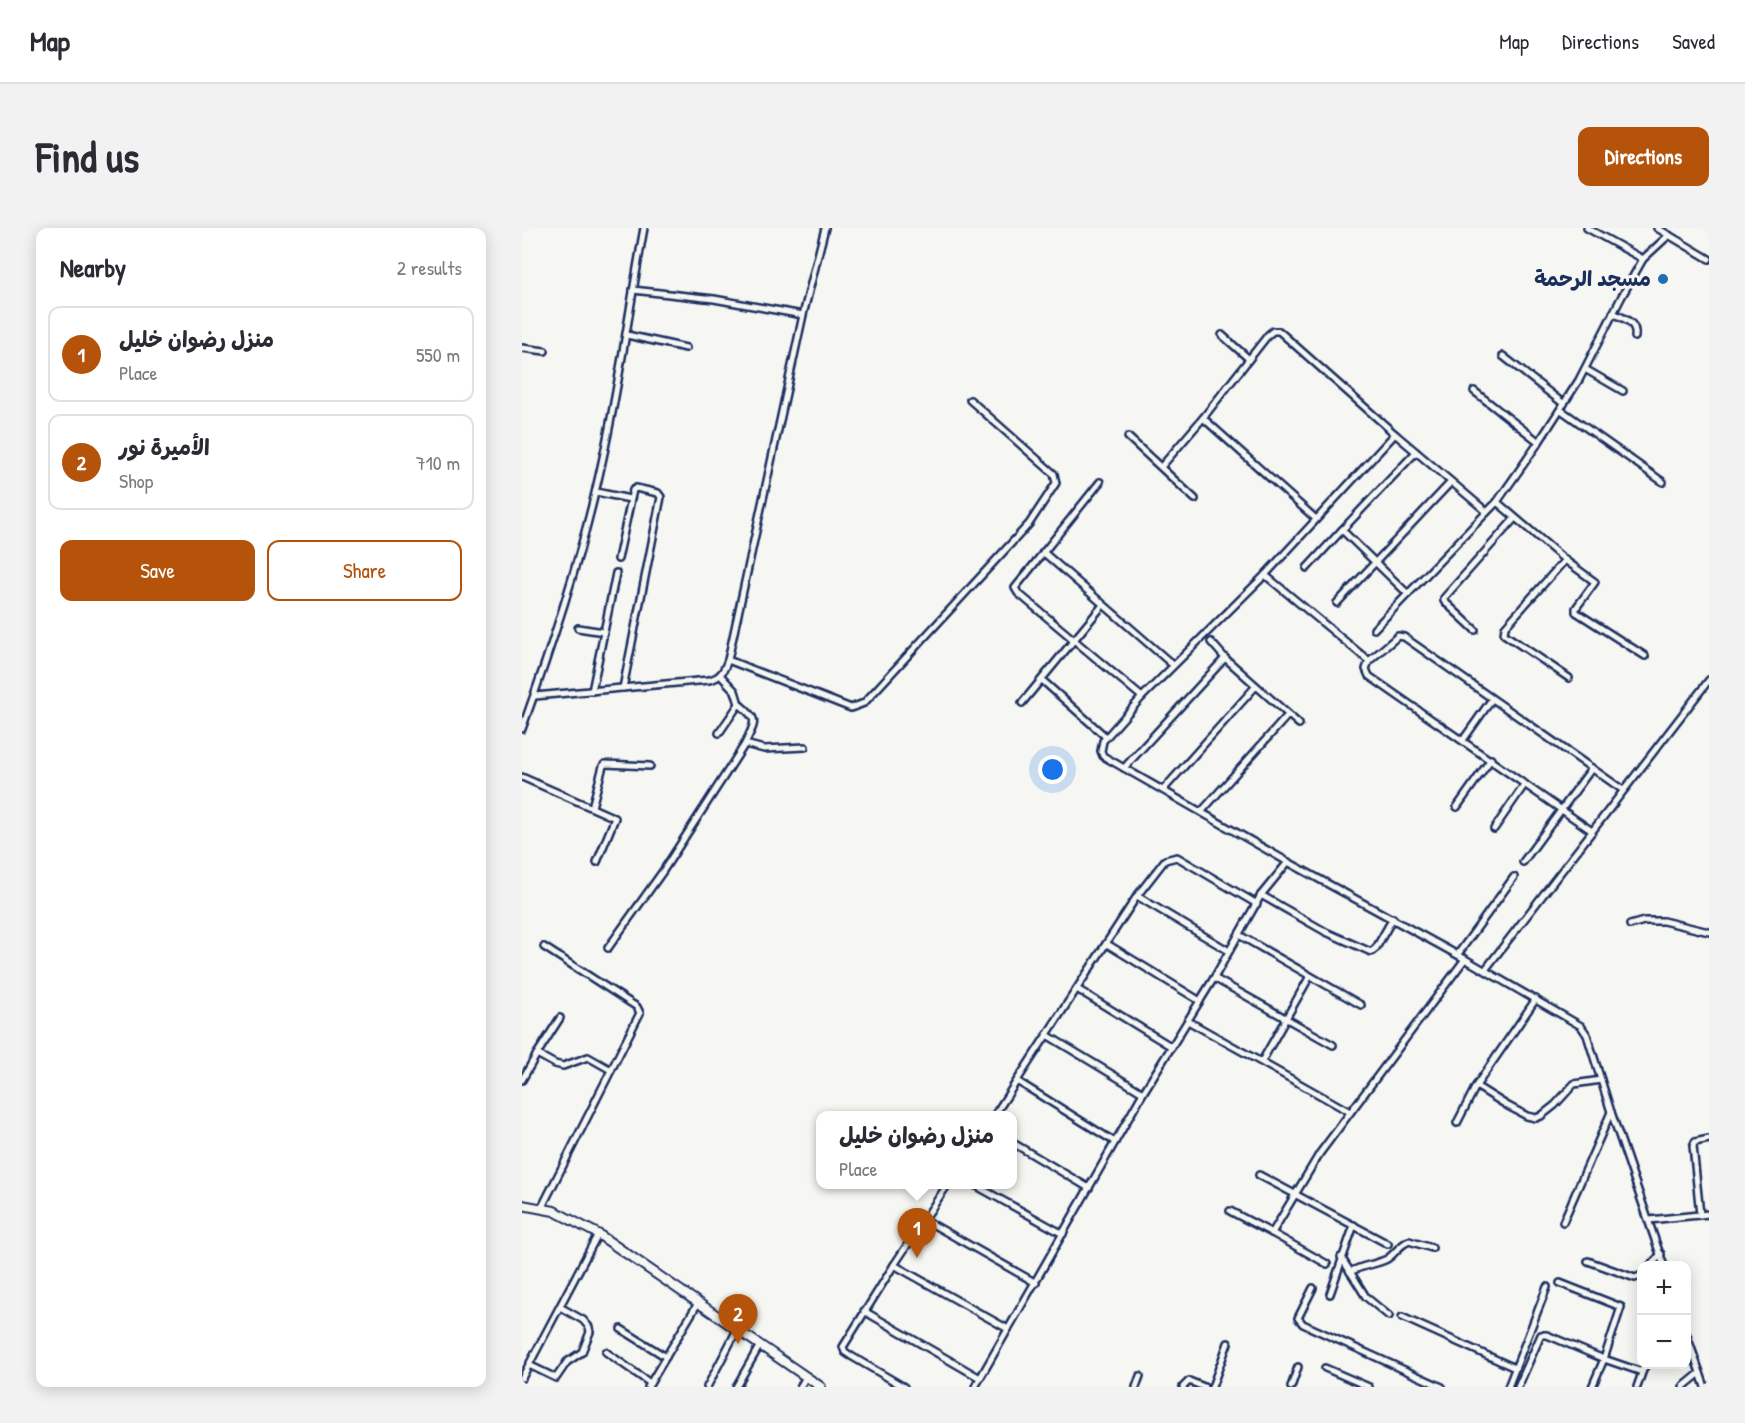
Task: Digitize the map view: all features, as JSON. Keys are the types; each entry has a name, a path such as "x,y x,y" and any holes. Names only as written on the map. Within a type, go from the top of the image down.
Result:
{"main road":[{"path":"522,1205 542,1208 563,1215 598,1234 821,1387"}],"street":[{"path":"522,726 558,628 596,492 627,335 644,228"},
{"path":"534,696 709,680 720,675 728,660 803,315 825,228"},
{"path":"1587,228 1643,259"},
{"path":"1658,228 1709,259"},
{"path":"1374,630 1497,502 1561,410 1643,259 1669,235"},
{"path":"633,290 714,299 803,315"},
{"path":"1613,313 1632,324 1636,332 1635,338"},
{"path":"1161,467 1273,331 1279,332 1487,512"},
{"path":"627,335 686,348"},
{"path":"1222,335 1249,359"},
{"path":"522,348 544,351"},
{"path":"1503,356 1564,404"},
{"path":"1585,369 1623,391"},
{"path":"1474,391 1539,442"},
{"path":"728,660 851,708 864,703 1029,524 1056,483 1054,474 970,400"},
{"path":"1561,410 1663,482"},
{"path":"1203,418 1316,519"},
{"path":"1395,434 1265,575 1142,697 1106,737 1100,748 1101,754 1288,862 1458,954 1581,1026 1587,1035 1663,1261"},
{"path":"1128,437 1195,499"},
{"path":"1307,568 1416,452"},
{"path":"1100,482 1016,584 1015,590 1142,697"},
{"path":"1337,603 1451,482"},
{"path":"618,559 630,499 636,488 658,493 661,497 623,688"},
{"path":"596,492 630,499"},
{"path":"1497,502 1564,560 1595,582 1576,608 1576,612 1645,656"},
{"path":"1476,630 1444,601 1444,598 1515,518"},
{"path":"1342,530 1408,594"},
{"path":"1043,552 1173,665"},
{"path":"1564,560 1503,630 1506,636 1569,678"},
{"path":"592,691 616,573"},
{"path":"1265,575 1369,661"},
{"path":"1022,703 1103,605"},
{"path":"578,628 604,633"},
{"path":"1592,831 1369,676 1366,669 1369,661 1398,636 1404,637 1623,790"},
{"path":"1211,642 1225,658 1299,724"},
{"path":"1124,768 1225,658"},
{"path":"608,948 669,862 745,744 754,721 753,715 739,704 735,692 720,675"},
{"path":"1042,680 1106,737"},
{"path":"1485,970 1709,680"},
{"path":"1163,790 1256,686"},
{"path":"1463,740 1491,699"},
{"path":"719,733 739,704"},
{"path":"1202,811 1288,715"},
{"path":"745,744 764,749 806,747"},
{"path":"1457,807 1491,759"},
{"path":"592,807 605,764 650,766"},
{"path":"1524,862 1592,768"},
{"path":"522,777 613,816 616,820 597,862"},
{"path":"1494,829 1525,784"},
{"path":"997,1111 1137,896 1165,860 1177,857 1257,904"},
{"path":"975,1387 1143,1093 1214,978 1261,895 1288,862"},
{"path":"1458,954 1514,877"},
{"path":"1261,895 1366,951 1374,951 1393,918"},
{"path":"1137,896 1229,951"},
{"path":"1630,925 1644,921 1663,921 1709,932"},
{"path":"1239,935 1361,1005"},
{"path":"1107,944 1200,1001"},
{"path":"542,1208 640,1014 639,1010 543,946"},
{"path":"1272,1233 1320,1153 1465,959"},
{"path":"1262,1061 1310,976"},
{"path":"1214,978 1333,1045"},
{"path":"1077,989 1172,1047"},
{"path":"1457,1123 1476,1086 1536,999"},
{"path":"522,1080 560,1018"},
{"path":"1188,1021 1350,1112"},
{"path":"1047,1035 1143,1093"},
{"path":"537,1054 562,1066 588,1057 611,1070"},
{"path":"1476,1086 1508,1106 1536,1118 1555,1106 1574,1084 1601,1080"},
{"path":"1017,1081 1115,1142"},
{"path":"1563,1222 1611,1112"},
{"path":"1700,1215 1693,1146 1698,1140 1709,1139"},
{"path":"1017,1145 1089,1188"},
{"path":"1259,1174 1388,1244"},
{"path":"904,1387 843,1350 864,1311 945,1189"},
{"path":"980,1189 1063,1234"},
{"path":"1230,1211 1327,1264"},
{"path":"1649,1220 1709,1214"},
{"path":"926,1220 1036,1283"},
{"path":"1329,1294 1354,1226"},
{"path":"522,1378 598,1234"},
{"path":"1350,1272 1358,1267 1375,1264 1390,1257 1401,1244 1409,1240 1432,1248"},
{"path":"1655,1261 1661,1254"},
{"path":"1341,1257 1366,1297 1389,1317"},
{"path":"1588,1261 1637,1277"},
{"path":"894,1265 1008,1329"},
{"path":"1560,1283 1621,1307 1592,1387"},
{"path":"1508,1387 1547,1287"},
{"path":"1313,1288 1298,1318 1299,1321 1442,1387"},
{"path":"606,1352 649,1385 698,1303"},
{"path":"529,1365 556,1378 567,1362 582,1352 590,1327 583,1320 560,1307"},
{"path":"864,1311 980,1378"},
{"path":"1402,1317 1515,1368"},
{"path":"621,1329 666,1357"},
{"path":"707,1387 737,1330"},
{"path":"1518,1387 1541,1335 1547,1335 1632,1369 1637,1368"},
{"path":"1212,1387 1228,1343"},
{"path":"736,1387 760,1345"},
{"path":"1691,1347 1705,1387"},
{"path":"1291,1387 1298,1367"},
{"path":"1325,1368 1369,1387"},
{"path":"1637,1387 1643,1369"},
{"path":"1683,1387 1700,1372"},
{"path":"1136,1387 1140,1376"},
{"path":"800,1387 806,1377"},
{"path":"1183,1387 1188,1382 1204,1387"}],"place":[{"name":"مسجد الرحمة","path":"1663,279"},
{"name":"منزل رضوان خليل","path":"917,1258"},
{"name":"الأميرة نور","path":"738,1344"}]}
